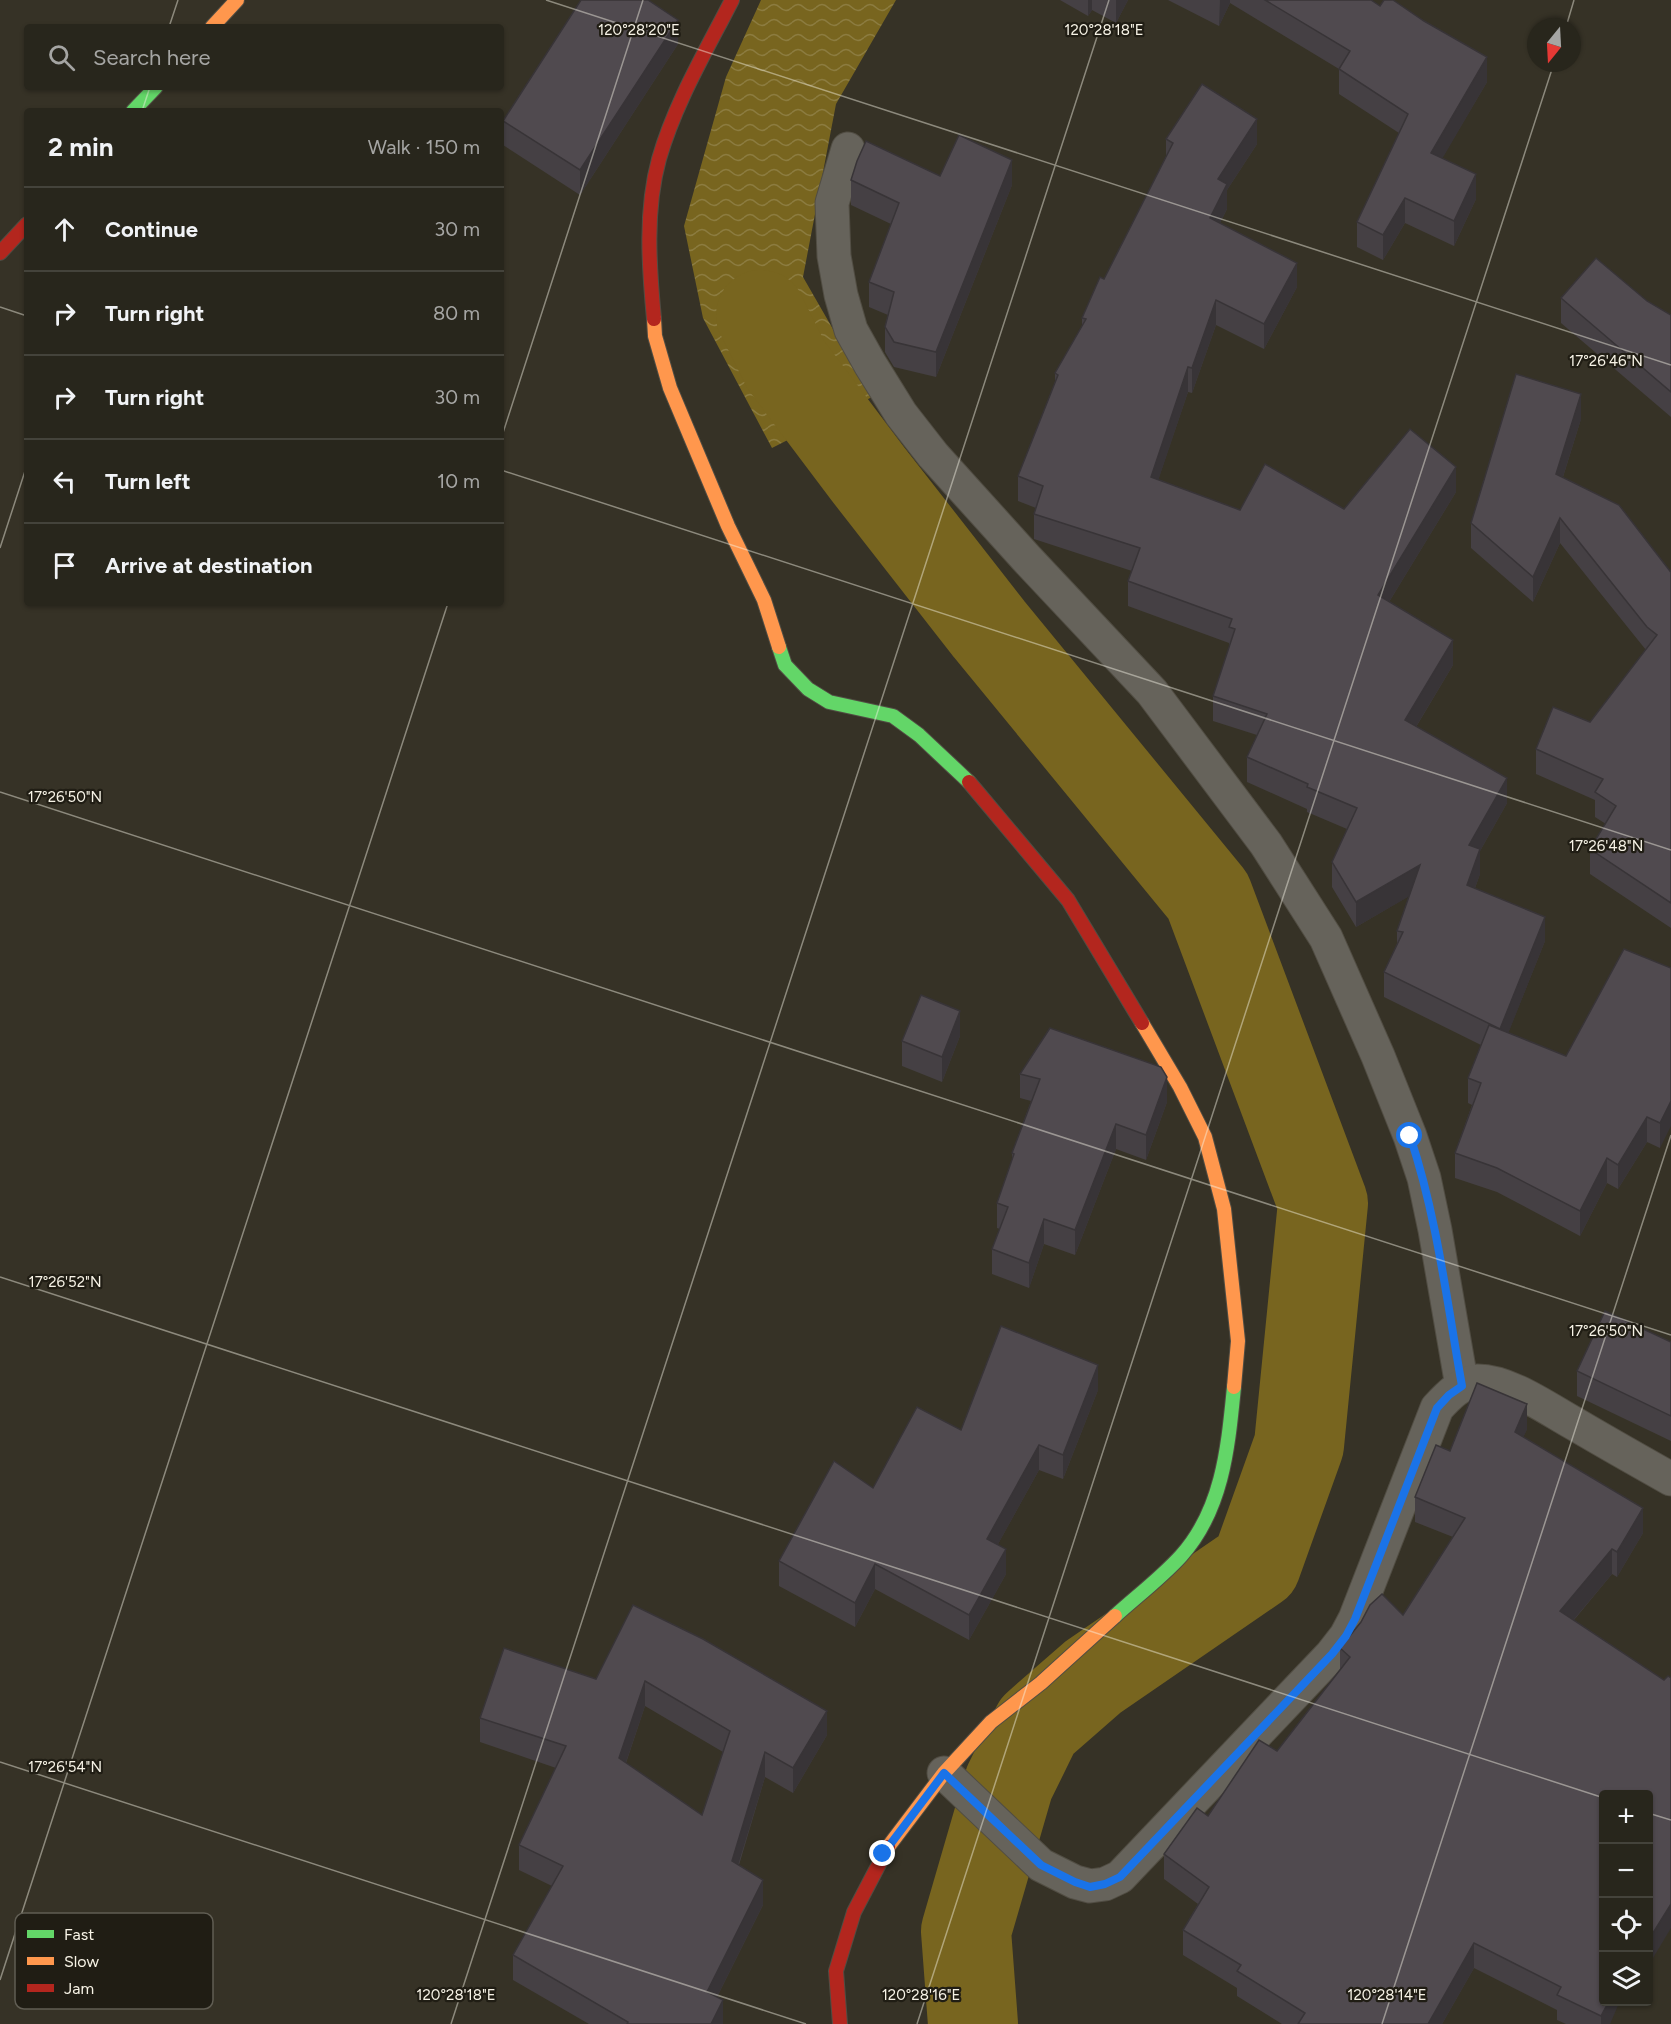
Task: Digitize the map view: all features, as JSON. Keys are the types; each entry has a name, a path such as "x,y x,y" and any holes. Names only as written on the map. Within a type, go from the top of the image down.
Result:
{"street":[{"path":"215,24 237,0"},
{"path":"732,0 681,99 659,159 650,210 650,273 655,336 670,388 728,526 764,600 784,665 808,689 829,702 893,716 919,735 965,777 1068,900 1180,1087 1205,1137 1224,1209 1238,1341 1222,1478 1208,1517 1181,1556 1041,1683 991,1722 944,1773 883,1854 854,1912 836,1971 840,2024"},
{"path":"136,108 153,90"},
{"path":"848,149 832,203 834,256 841,295 851,330 901,414 933,455 1152,692 1266,844 1326,938 1378,1056 1424,1178 1462,1386"},
{"path":"0,253 24,227"},
{"path":"944,1773 1041,1865 1090,1887 1105,1884 1120,1877 1332,1654 1346,1636 1355,1619 1437,1408 1449,1395 1462,1386 1478,1381 1500,1385 1527,1397 1671,1479"}],"water":[{"path":"761,0 896,0 836,104 803,277 872,397 772,448 703,318 684,226 726,77"}],"building":[{"path":"581,0 648,0 678,20 580,170 504,122"},
{"path":"1265,0 1371,0 1380,6 1384,0 1393,0 1424,21 1487,57 1431,153 1476,174 1454,221 1405,198 1383,235 1357,222 1408,114 1339,69 1350,51"},
{"path":"1202,84 1257,119 1218,179 1227,184 1210,218 1297,263 1264,324 1216,300 1192,368 1188,367 1151,477 1240,510 1265,464 1344,509 1410,429 1456,467 1378,595 1453,640 1405,720 1507,778 1469,845 1480,849 1467,885 1545,917 1500,1029 1384,972 1403,932 1397,931 1420,865 1356,902 1332,862 1357,808 1307,787 1308,784 1247,757 1267,714 1213,696 1235,629 1229,627 1232,619 1128,581 1140,548 1034,514 1043,486 1018,476 1058,375 1055,373 1086,319 1082,318 1100,277 1104,279 1173,143 1166,139"},
{"path":"959,135 1012,160 936,352 894,342 885,327 894,292 869,282 899,203 851,180 866,141 940,176"},
{"path":"1596,258 1647,301 1671,315 1671,392 1561,298"},
{"path":"1516,374 1581,394 1556,474 1619,505 1671,570 1671,903 1590,849 1616,806 1595,792 1603,779 1536,749 1553,707 1590,722 1657,635 1647,627 1560,518 1533,577 1471,523"},
{"path":"1624,949 1671,968 1671,1101 1660,1123 1647,1117 1618,1165 1607,1158 1580,1211 1497,1168 1455,1153 1481,1083 1468,1078 1489,1025 1566,1056"},
{"path":"921,995 960,1011 942,1057 902,1041"},
{"path":"1050,1028 1161,1067 1167,1077 1146,1135 1116,1124 1075,1230 1044,1219 1029,1263 992,1249 1008,1207 997,1203 1014,1154 1012,1153 1040,1079 1020,1074"},
{"path":"1605,1311 1671,1342 1671,1416 1577,1371"},
{"path":"1001,1326 1098,1365 1063,1455 1039,1445 987,1539 1006,1549 969,1615 875,1564 855,1603 779,1561 834,1461 873,1488 917,1407 961,1430"},
{"path":"1477,1383 1527,1404 1515,1432 1643,1508 1617,1552 1612,1549 1560,1611 1664,1680 1668,1676 1671,1678 1671,1904 1653,1933 1653,1790 1599,1790 1599,2006 1606,2006 1601,2016 1557,1995 1561,1987 1474,1943 1428,2024 1298,2024 1305,2013 1237,1971 1241,1965 1183,1930 1209,1887 1164,1854 1197,1808 1208,1816 1259,1740 1277,1751 1350,1657 1340,1648 1361,1622 1370,1605 1382,1594 1403,1615 1465,1518 1415,1497 1436,1445 1450,1451"},
{"path":"633,1605 703,1639 827,1711 793,1768 765,1752 732,1861 763,1880 707,1992 723,2000 711,2024 627,2024 628,2022 513,1955 563,1866 519,1845 566,1746 480,1718 504,1648 596,1679","holes":["645,1681 730,1731 702,1815 619,1758"]}],"waterway":[{"path":"761,315 786,365 868,474 989,629 1208,896 1323,1203 1299,1445 1256,1565 1093,1677 1037,1726 1009,1783 966,1931 973,2024"}],"traffic: fast":[{"path":"136,108 153,90"},
{"path":"779,647 785,665 808,689 829,702 893,716 919,735 969,782"},
{"path":"1115,1616 1181,1556 1195,1538 1206,1518 1215,1498 1226,1454 1234,1387"}],"traffic: slow":[{"path":"215,24 237,0"},
{"path":"654,319 655,336 670,388 728,526 764,600 779,647"},
{"path":"1142,1023 1180,1087 1205,1137 1224,1209 1238,1341 1234,1387"},
{"path":"888,1847 944,1773 991,1722 1041,1683 1115,1616"}],"traffic: jam":[{"path":"654,319 650,218 659,159 682,98 732,0"},
{"path":"0,253 24,227"},
{"path":"969,782 1068,900 1142,1023"},
{"path":"840,2024 836,1971 854,1912 888,1847"}],"route":[{"path":"883,1854 944,1773 1041,1865 1090,1887 1105,1884 1120,1877 1332,1654 1346,1636 1372,1578 1437,1408 1449,1395 1462,1386 1435,1230 1424,1178 1410,1136"}]}
